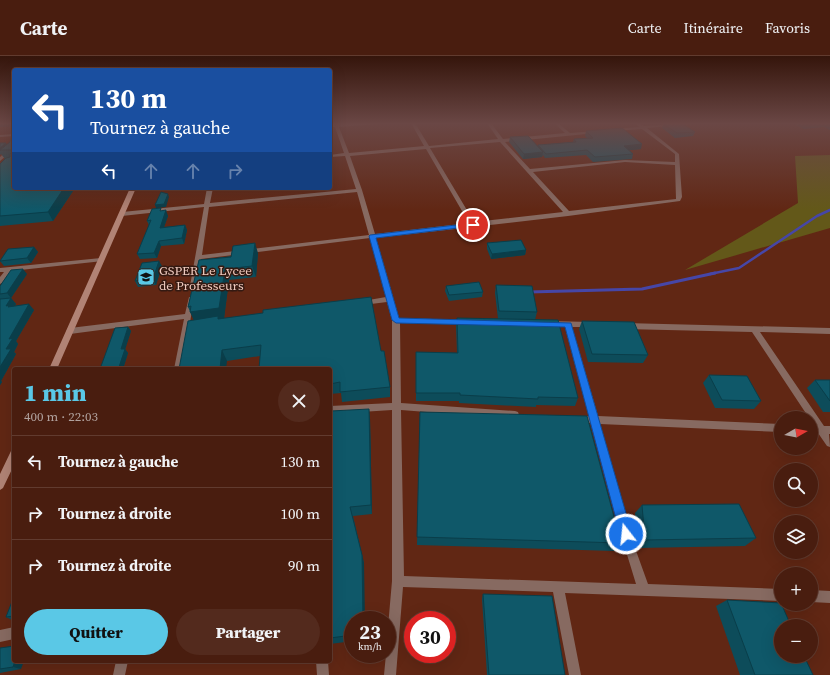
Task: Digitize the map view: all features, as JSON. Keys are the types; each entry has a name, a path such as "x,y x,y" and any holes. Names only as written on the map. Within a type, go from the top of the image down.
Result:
{"street":[{"path":"0,160 9,152"},
{"path":"346,152 359,190 396,320 398,581 390,675"},
{"path":"332,156 378,152"},
{"path":"429,152 473,225"},
{"path":"512,152 568,214"},
{"path":"198,257 678,200 678,164 677,154 674,152"},
{"path":"529,171 625,161 678,164"},
{"path":"0,164 12,163"},
{"path":"54,367 131,190"},
{"path":"179,367 190,327 188,316 210,190"},
{"path":"122,214 359,190"},
{"path":"0,270 101,260"},
{"path":"0,282 9,269"},
{"path":"358,304 390,299"},
{"path":"70,332 188,316"},
{"path":"396,320 474,322"},
{"path":"544,324 599,325"},
{"path":"568,325 630,548 644,590"},
{"path":"614,326 830,331"},
{"path":"754,329 830,443"},
{"path":"332,410 396,406 523,416"},
{"path":"570,419 774,428"},
{"path":"0,485 2,474 12,457"},
{"path":"398,581 774,595"},
{"path":"558,586 575,675"},
{"path":"818,596 830,597"},
{"path":"0,636 12,633"},
{"path":"119,675 122,663"},
{"path":"322,663 322,675"}],"shaded area":[{"path":"830,155 830,228 685,270 798,203 795,156"}],"building":[{"path":"12,152 12,190 63,190 48,212 0,216 0,164 6,158 10,157"},
{"path":"522,152 543,152 524,154"},
{"path":"544,152 568,152 546,154"},
{"path":"589,152 631,152 633,154 595,157"},
{"path":"161,192 168,194 164,204 155,205"},
{"path":"161,208 160,211 166,210 160,228 185,225 182,238 159,241 154,253 137,254 151,220 147,221 152,209"},
{"path":"521,240 526,250 492,254 487,243"},
{"path":"255,243 252,266 225,269 219,308 190,312 191,306 188,307 199,260 231,257 233,246"},
{"path":"34,247 27,258 0,261 8,249"},
{"path":"159,261 153,279 135,281 142,263"},
{"path":"23,269 7,293 0,294 0,286 11,270"},
{"path":"479,282 483,292 449,295 446,286"},
{"path":"496,285 532,286 537,312 499,311"},
{"path":"371,297 381,351 384,351 390,387 340,392 340,382 332,384 332,367 259,367 261,345 222,350 220,367 179,367 188,321 218,316 218,319 263,313 263,310"},
{"path":"11,298 6,306 9,305 8,307 29,304 9,339 13,338 6,349 11,349 0,367 0,299"},
{"path":"457,318 558,320 578,398 538,397 538,399 460,395 460,393 416,393 416,352 458,353"},
{"path":"582,321 634,322 648,355 592,354"},
{"path":"128,327 121,349 125,349 119,367 101,367 115,328"},
{"path":"709,375 747,376 761,401 722,400"},
{"path":"815,380 830,380 830,401"},
{"path":"369,409 371,505 350,507 362,555 363,611 344,611 344,636 332,638 332,411"},
{"path":"420,412 587,416 621,543 417,537"},
{"path":"739,504 756,538 645,540 642,505"},
{"path":"483,594 552,596 565,675 489,675"},
{"path":"727,600 774,603 774,611 784,611 788,619 774,619 774,663 807,663 813,675 755,675"},
{"path":"12,602 12,616 6,617"},
{"path":"12,646 12,663 14,663 13,667 0,669 0,648"}],"waterway":[{"path":"710,274 739,268 817,216 830,210"},
{"path":"529,292 642,289 715,273"}],"place":[{"name":"GSPER Le Lycee de Professeurs","path":"146,277"}],"route":[{"path":"473,225 372,236 396,320 568,325 626,534"}]}
